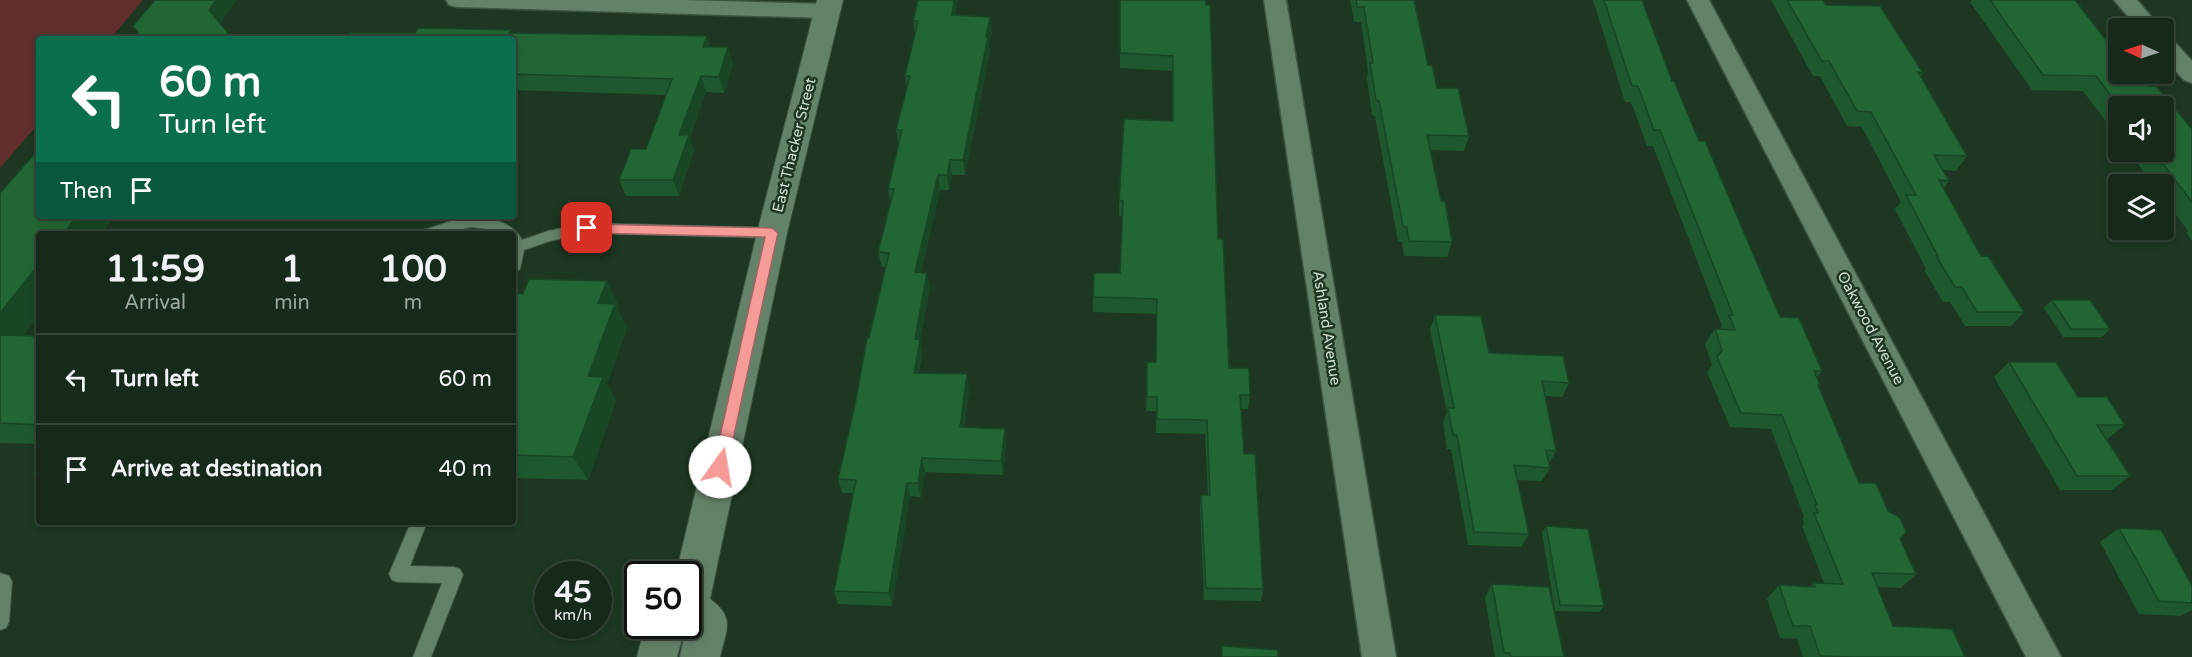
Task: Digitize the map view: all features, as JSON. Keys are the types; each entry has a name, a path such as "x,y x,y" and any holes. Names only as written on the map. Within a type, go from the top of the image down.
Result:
{"main road":[{"name":"East Thacker Street","path":"694,561 828,6"},
{"path":"700,657 708,621 702,619"},
{"name":"East Thacker Street","path":"657,657 667,639"}],"street":[{"path":"457,0 828,6"},
{"name":"Ashland Avenue","path":"1275,0 1379,657"},
{"name":"Oakwood Avenue","path":"1698,0 2044,657"},
{"path":"2125,0 2141,18"},
{"path":"2174,55 2192,75"}],"lane":[{"path":"436,231 450,225 469,222 487,222 502,227 506,231"},
{"path":"516,239 548,236 587,228 772,233"},
{"path":"418,525 398,574 454,575 422,657"},
{"path":"0,581 3,582 0,622"}],"shaded area":[{"path":"0,0 143,0 113,36 36,36 36,126 0,168"}],"building":[{"path":"155,0 216,0 209,10 231,36 141,36 133,26"},
{"path":"918,0 954,0 952,15 990,17 963,160 950,160 947,175 938,175 915,272 927,273 915,339 920,340 914,373 967,374 960,427 1005,429 1001,461 922,458 918,483 907,483 889,593 834,591 856,480 838,479 867,338 869,338 889,253 878,252 894,189 888,189 902,130 896,130 910,76 905,76 918,21 913,21"},
{"path":"1120,0 1206,0 1206,5 1210,5 1218,239 1223,239 1229,368 1249,368 1250,395 1240,395 1244,454 1255,454 1263,589 1206,588 1201,495 1210,495 1207,420 1157,419 1157,397 1147,397 1147,362 1156,362 1157,299 1093,297 1094,273 1120,273 1123,201 1119,201 1124,119 1173,121 1173,56 1120,53"},
{"path":"1356,0 1414,0 1428,65 1432,65 1437,88 1458,88 1469,136 1427,135 1441,201 1445,201 1452,242 1409,241 1407,227 1403,226 1379,101 1376,100 1364,7 1357,7"},
{"path":"1604,0 1642,0 1672,81 1674,81 1699,141 1705,141 1780,317 1799,318 1822,371 1814,371 1820,385 1818,385 1859,483 1876,483 1888,511 1900,518 1906,532 1900,539 1916,574 1872,573 1893,626 1952,629 1965,657 1820,656 1810,626 1793,626 1779,585 1815,587 1814,583 1843,584 1814,513 1818,513 1815,505 1817,505 1782,415 1741,413 1717,357 1722,350 1715,329 1735,330 1729,315 1733,315 1660,130 1654,130 1638,86 1632,86"},
{"path":"1787,0 1823,0 1826,5 1880,6 1923,73 1918,72 1967,156 1934,155 1949,181 1939,180 1981,256 1988,256 2024,312 1977,312 1962,287 1955,287 1936,256 1938,256 1906,195 1916,195 1871,112 1857,111 1829,61 1822,61"},
{"path":"1990,0 2075,0 2108,43 2108,84 2156,86 2164,96 2111,96 2096,76 2043,75"},
{"path":"418,28 511,30 509,33 707,36 703,47 728,47 719,77 701,76 679,135 689,135 673,180 619,180 631,149 646,149 672,79 516,74 516,36 348,36 350,33 415,33"},
{"path":"2174,108 2192,129 2192,202 2174,178 2174,174 2171,174 2162,162 2174,162"},
{"path":"36,152 36,219 75,219 65,231 36,231 36,268 0,313 0,193"},
{"path":"529,279 607,281 598,303 615,304 588,376 603,377 573,457 516,455 516,293 523,294"},
{"path":"2052,300 2090,300 2110,329 2071,329"},
{"path":"1435,315 1481,316 1489,353 1563,356 1569,383 1542,381 1556,451 1546,450 1550,468 1514,465 1529,534 1474,532 1457,435 1453,435 1448,408 1454,408"},
{"path":"0,335 36,336 36,425 0,423"},
{"path":"2009,362 2056,362 2078,397 2107,397 2125,425 2097,425 2130,476 2077,476"},
{"path":"1546,526 1588,529 1604,606 1560,605"},
{"path":"2119,528 2161,530 2192,586 2192,603 2159,601"},
{"path":"1492,584 1549,587 1564,657 1511,657 1510,653 1504,653"},
{"path":"1222,646 1278,650 1278,657 1222,657"}],"route":[{"path":"587,228 772,233 720,467"}]}
